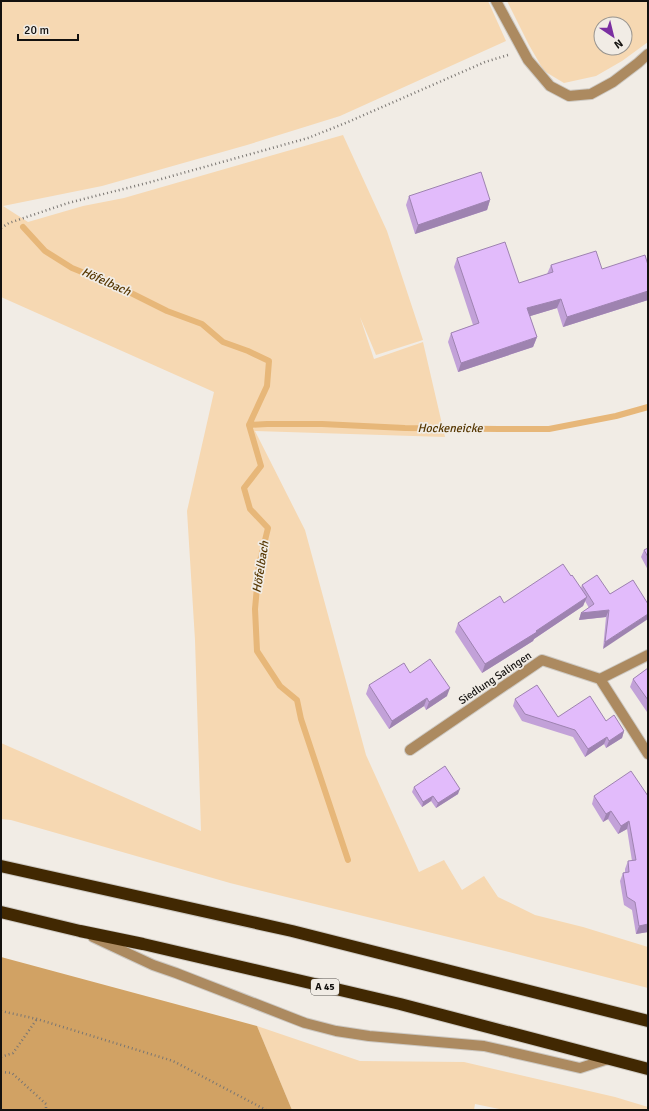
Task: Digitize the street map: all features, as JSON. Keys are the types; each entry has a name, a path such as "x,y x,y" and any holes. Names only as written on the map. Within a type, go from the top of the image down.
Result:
{"highway":[{"path":"1,866 292,931 648,1021"},
{"name":"A 45","path":"1,912 400,1004 648,1069"}],"street":[{"path":"496,1 528,60 550,86 569,96 590,94 612,82 648,54"},
{"path":"648,655 600,679 648,754"},
{"name":"Siedlung Salingen","path":"410,750 542,660 600,679"},
{"path":"80,930 152,965 305,1023 336,1031 369,1036 484,1046 580,1068 608,1059"}],"path":[{"path":"1,228 68,203 148,183 308,138 486,62 522,50"},
{"path":"1,1011 37,1019 173,1060 266,1110"},
{"path":"1,1057 13,1053 37,1019"},
{"path":"1,1072 12,1073 46,1104 46,1110"}],"shaded area":[{"path":"1,1 488,1 506,41 340,116 247,145 102,186 3,206 28,222 83,206 124,198 343,135 387,231 423,340 376,355 360,317 374,359 423,342 445,437 255,431 305,530 366,755 419,872 444,860 462,890 484,876 498,897 535,915 583,927 648,947 648,988 230,883 11,820 1,819 1,743 201,831 195,640 187,511 214,392 1,297"},
{"path":"507,1 648,1 648,42 633,53 633,16 593,16 593,56 629,56 622,61 596,76 564,83 544,71"},
{"path":"1,957 257,1026 292,1110 1,1110"},
{"path":"257,1026 360,1061 464,1062 615,1097 648,1107 648,1110 504,1110 475,1104 474,1110 292,1110"}],"building":[{"path":"481,172 490,200 418,225 409,196"},
{"path":"505,242 519,283 553,272 551,265 596,251 602,269 645,255 648,265 648,291 567,317 561,299 527,308 537,337 461,363 451,333 479,323 457,258"},
{"path":"648,548 648,557 644,550"},
{"path":"563,564 587,597 536,631 537,632 485,664 458,623 500,596 504,603"},
{"path":"597,575 610,594 633,580 648,604 648,614 605,642 609,610 581,613 594,604 582,585"},
{"path":"430,659 450,688 429,702 427,698 392,721 369,685 404,663 410,673"},
{"path":"648,668 648,700 633,679"},
{"path":"537,685 558,717 590,696 606,721 614,715 624,731 609,741 607,737 588,749 575,730 525,714 515,699"},
{"path":"445,766 460,789 438,803 433,796 423,802 414,787"},
{"path":"631,771 648,796 648,924 639,926 635,902 627,897 623,873 629,872 628,861 636,860 629,821 621,826 611,811 606,814 594,796"}],"waterway":[{"name":"Höfelbach","path":"23,227 45,251 72,268 119,287 167,311 202,324 223,342 248,351 269,361 267,386 249,425 261,466 244,488 250,509 268,528 259,565 255,609 257,651 280,686 297,700 301,719 348,860"},
{"name":"Hockeneicke","path":"249,425 322,424 405,428 549,429 616,416 648,407"}]}
